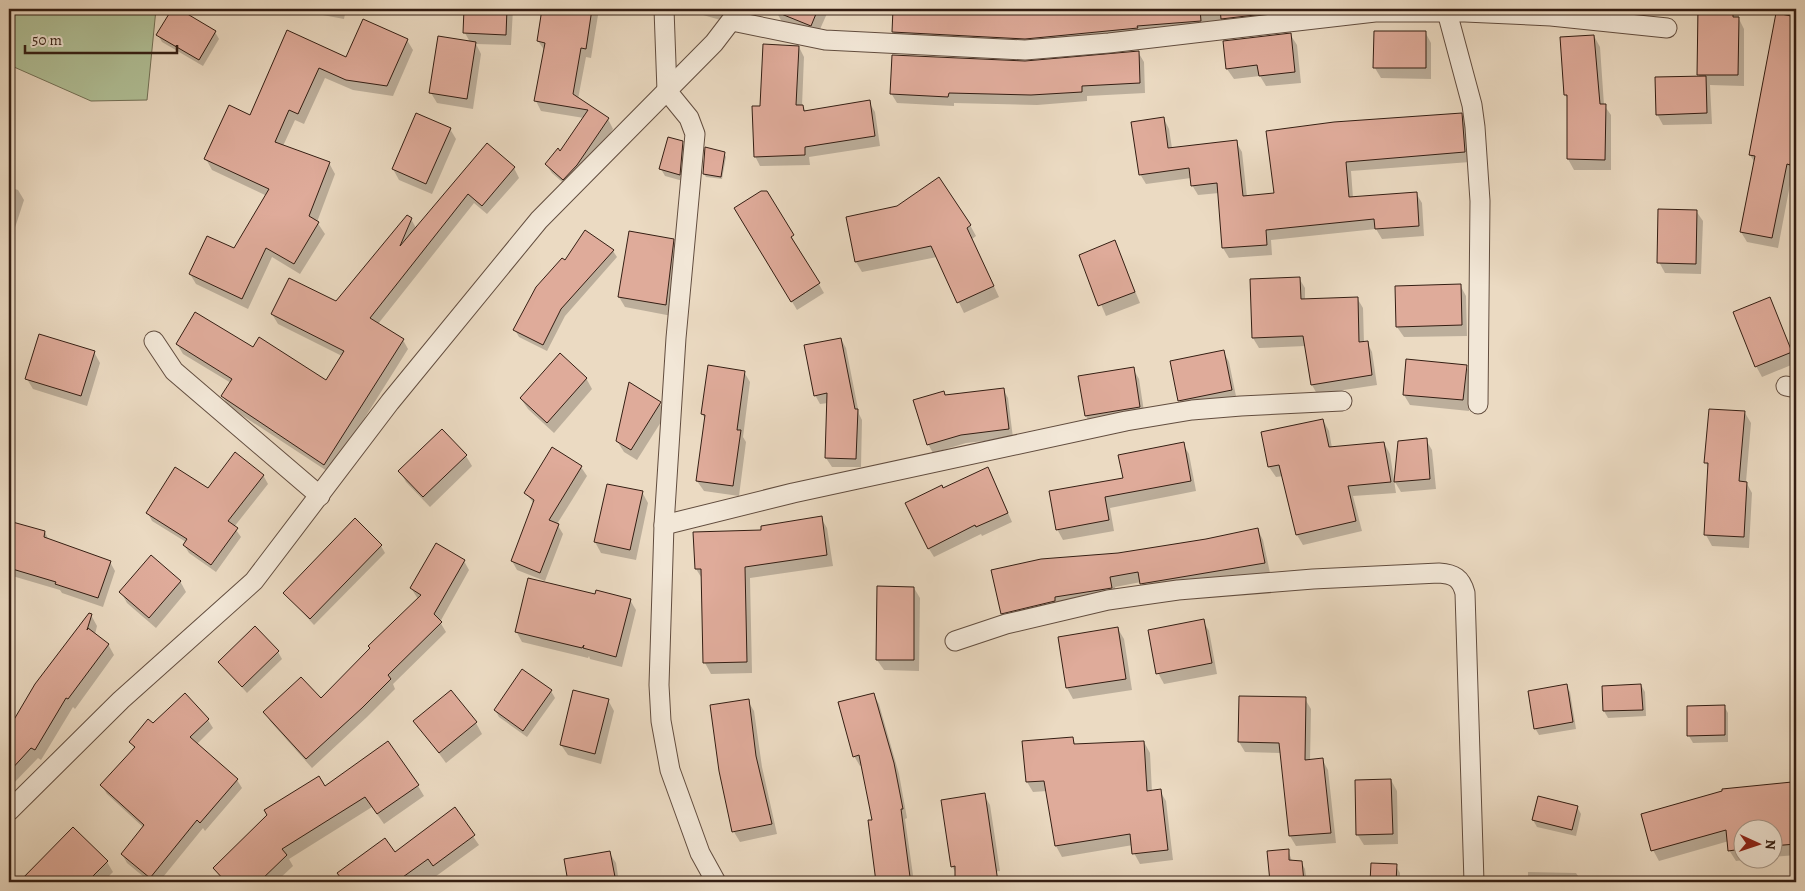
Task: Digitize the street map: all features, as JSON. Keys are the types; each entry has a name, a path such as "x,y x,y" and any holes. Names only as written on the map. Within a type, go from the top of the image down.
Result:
{"street":[{"path":"664,9 667,91 689,118 695,134 676,338 664,525 659,685 661,721 670,770 686,818 700,853 716,882"},
{"path":"9,811 121,700 254,580 390,402 539,220 667,91 736,15 825,40 1025,50 1109,43 1375,12 1622,16 1667,28"},
{"path":"1447,12 1472,105 1475,127 1480,202 1478,404"},
{"path":"154,341 174,371 320,496"},
{"path":"664,525 793,493 1126,421 1192,410 1342,401"},
{"path":"955,641 1045,614 1108,600 1178,590 1313,579 1430,573 1449,574 1458,577 1463,584 1465,593 1474,882"}],"green space":[{"path":"9,9 156,9 147,100 91,101 14,67 9,63"}],"building":[{"path":"172,9 179,9 216,31 199,60 156,35"},
{"path":"464,9 507,9 506,35 463,33"},
{"path":"542,9 592,9 586,49 581,48 573,94 609,118 577,165 563,180 545,164 558,148 560,151 588,110 534,101 545,43 537,41"},
{"path":"769,9 818,9 811,26"},
{"path":"893,9 1200,9 1201,21 1137,26 1138,28 1025,39 892,32"},
{"path":"1220,9 1289,9 1289,11 1221,19"},
{"path":"1698,9 1733,9 1733,17 1739,17 1738,75 1697,75"},
{"path":"1776,13 1796,17 1796,138 1790,165 1787,164 1772,238 1740,232 1755,156 1749,155"},
{"path":"363,19 408,39 387,86 346,80 319,68 298,114 289,110 275,142 330,162 309,216 319,222 294,264 266,248 242,299 189,274 207,236 234,248 269,189 204,159 229,105 250,115 287,30 346,57"},
{"path":"1374,31 1426,31 1426,68 1373,68"},
{"path":"1291,33 1295,72 1259,76 1257,65 1226,69 1223,41"},
{"path":"1594,35 1600,104 1606,104 1605,160 1567,159 1567,95 1564,95 1560,37"},
{"path":"438,36 476,42 467,99 429,93"},
{"path":"763,44 799,46 796,105 803,105 804,111 870,100 875,136 805,147 805,155 754,157 752,106 760,106"},
{"path":"1139,51 1140,83 1082,86 1082,92 1031,95 949,93 948,97 890,94 892,55 1025,61"},
{"path":"1706,76 1707,113 1656,115 1655,77"},
{"path":"416,113 451,128 426,184 392,169"},
{"path":"1462,113 1465,152 1346,162 1349,197 1417,192 1419,226 1375,229 1374,219 1266,230 1267,245 1222,248 1217,183 1191,186 1189,168 1139,175 1131,122 1164,117 1168,148 1237,140 1243,196 1274,193 1266,131 1334,122"},
{"path":"668,137 683,141 680,175 659,169"},
{"path":"487,143 515,167 482,206 468,194 370,318 404,339 324,465 221,396 232,379 176,344 195,312 253,347 259,337 326,380 344,351 271,314 289,278 336,301 407,215 412,218 400,246"},
{"path":"705,147 725,152 721,177 703,174"},
{"path":"939,177 971,225 967,228 994,286 957,303 931,246 855,262 846,217 897,206"},
{"path":"761,191 767,191 794,235 791,237 820,283 791,302 734,208"},
{"path":"1658,209 1697,210 1696,264 1657,263"},
{"path":"585,230 614,250 561,309 543,345 513,330 536,287 562,258 565,260"},
{"path":"629,231 674,239 666,305 618,297"},
{"path":"1115,240 1135,292 1098,306 1079,255"},
{"path":"1300,277 1301,299 1358,297 1359,342 1368,341 1372,375 1311,385 1303,336 1252,338 1250,279"},
{"path":"1461,284 1462,325 1396,327 1395,286"},
{"path":"1770,297 1792,352 1755,367 1733,312"},
{"path":"39,334 95,351 81,396 25,379"},
{"path":"841,338 855,409 858,409 856,459 825,458 827,393 814,396 804,345"},
{"path":"1224,350 1232,390 1178,401 1170,361"},
{"path":"560,353 587,378 547,423 520,398"},
{"path":"1406,359 1467,365 1463,400 1403,395"},
{"path":"708,365 745,371 737,430 741,430 733,486 696,481 705,415 701,414"},
{"path":"1134,367 1140,407 1085,416 1078,376"},
{"path":"629,382 661,402 631,450 616,441"},
{"path":"1004,388 1009,429 961,435 927,445 913,400 944,391 945,395"},
{"path":"1709,409 1745,411 1739,481 1747,482 1744,537 1704,535 1708,463 1704,463"},
{"path":"1323,419 1329,447 1384,442 1391,482 1348,486 1356,521 1296,535 1279,465 1268,467 1261,432"},
{"path":"442,429 467,455 423,497 398,471"},
{"path":"1427,438 1430,479 1394,482 1398,441"},
{"path":"1184,442 1191,481 1105,497 1109,520 1056,530 1049,491 1123,478 1118,455"},
{"path":"552,447 582,466 549,520 559,524 540,573 511,561 534,500 524,493"},
{"path":"235,452 264,475 228,521 238,528 211,565 183,545 187,539 146,513 175,467 208,488"},
{"path":"988,467 1008,513 976,527 975,525 928,549 905,503 942,485 943,488"},
{"path":"607,484 643,491 630,550 594,542"},
{"path":"822,516 827,555 745,567 747,662 703,663 701,569 695,569 693,532 761,530 761,526"},
{"path":"355,518 382,545 310,619 283,593"},
{"path":"9,521 45,531 44,537 111,561 98,598 55,584 56,582 9,568"},
{"path":"1258,528 1265,563 1140,584 1138,572 1110,577 1112,588 1055,597 1055,601 1001,614 991,570 1041,559 1118,553 1206,539"},
{"path":"436,543 465,560 434,614 442,622 388,675 391,679 306,759 263,712 301,677 321,698 370,648 368,646 421,595 410,588"},
{"path":"151,555 181,581 149,618 119,592"},
{"path":"528,578 595,594 596,590 631,599 616,657 583,648 584,645 582,648 515,632"},
{"path":"877,586 914,587 914,660 876,660"},
{"path":"89,613 92,614 87,630 88,628 109,644 68,699 66,698 35,750 31,748 9,772 9,728 35,684"},
{"path":"1204,619 1212,663 1156,674 1148,630"},
{"path":"255,626 279,651 242,687 218,662"},
{"path":"1118,627 1126,679 1066,688 1058,637"},
{"path":"522,669 552,690 523,731 494,710"},
{"path":"1567,684 1573,722 1534,729 1528,691"},
{"path":"1641,684 1643,710 1603,711 1602,686"},
{"path":"451,690 477,722 439,753 413,721"},
{"path":"573,690 609,699 595,754 560,745"},
{"path":"185,693 209,719 190,737 238,779 200,823 197,820 150,878 121,854 144,825 100,785 135,747 129,742 148,719 153,723"},
{"path":"874,693 894,763 903,809 901,809 910,877 876,882 868,820 872,820 859,755 853,757 838,702"},
{"path":"1239,696 1306,697 1305,760 1323,758 1331,833 1289,836 1279,743 1238,742"},
{"path":"749,699 756,756 772,824 732,832 719,771 710,705"},
{"path":"1725,705 1725,735 1687,736 1687,706"},
{"path":"1073,737 1074,744 1144,741 1147,791 1161,789 1168,850 1132,854 1130,834 1055,846 1044,781 1026,782 1022,741"},
{"path":"388,741 419,785 377,814 365,797 282,849 287,855 259,882 226,882 213,868 267,815 264,810 319,776 325,786"},
{"path":"1391,779 1393,834 1356,835 1355,780"},
{"path":"1792,782 1796,844 1782,845 1782,818 1732,818 1732,850 1728,851 1726,830 1651,851 1641,814 1722,791 1722,789"},
{"path":"985,793 998,882 955,882 955,866 951,867 941,800"},
{"path":"1538,796 1578,806 1572,830 1532,820"},
{"path":"455,807 475,835 433,866 428,859 396,882 344,882 337,873 385,838 395,852"},
{"path":"73,827 108,861 87,882 19,882"},
{"path":"1289,849 1289,860 1302,861 1304,882 1270,882 1267,851"},
{"path":"610,851 616,882 568,882 564,859"},
{"path":"1371,863 1397,864 1396,882 1370,882"}]}
